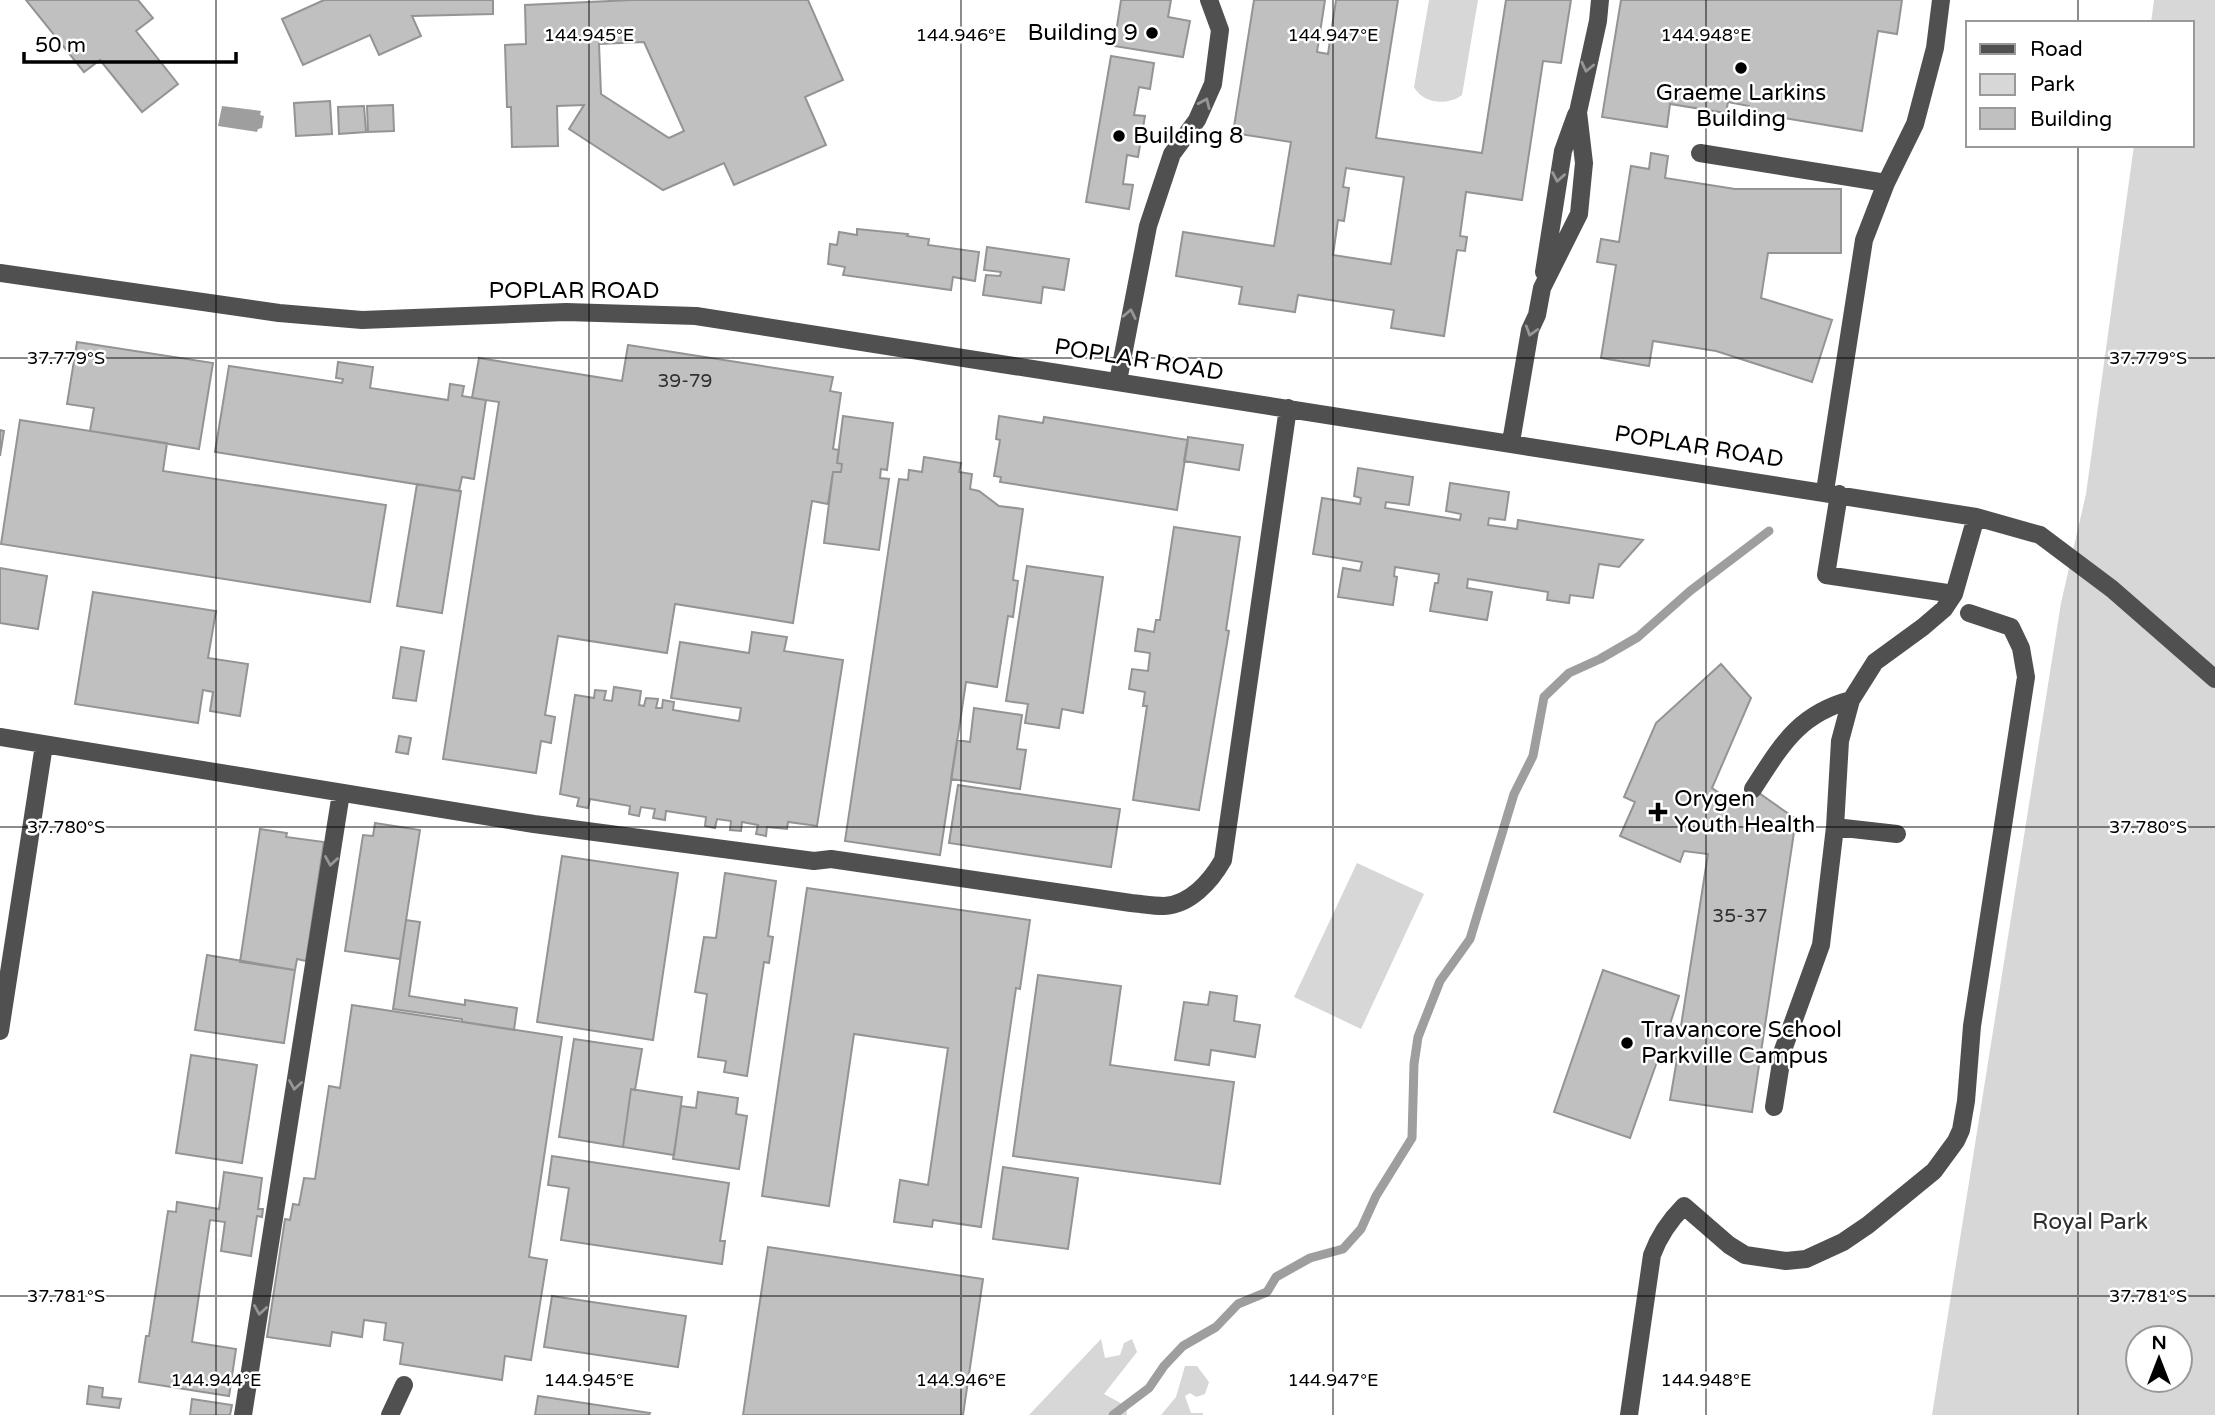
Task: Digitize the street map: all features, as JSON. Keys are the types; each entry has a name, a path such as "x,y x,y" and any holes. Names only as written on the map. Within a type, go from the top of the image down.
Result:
{"street":[{"path":"1118,382 1147,226 1172,154 1197,120 1213,84 1220,30 1209,0"},
{"path":"1511,442 1530,330 1537,315 1542,288 1563,151 1578,112 1600,0"},
{"path":"1941,0 1935,48 1915,124 1886,183 1864,240 1832,492 1826,575 1954,594"},
{"path":"1542,288 1579,214 1584,163 1578,112"},
{"path":"1700,153 1886,183"},
{"name":"POPLAR ROAD","path":"0,274 279,313 362,320 566,312 696,316 1832,492 1976,517 2040,535 2112,589 2215,678"},
{"path":"0,737 548,826 814,861 831,859 1167,906 1190,897 1213,877 1223,860 1287,408"},
{"path":"1774,1107 1783,1050 1821,945 1835,827 1840,741 1851,700 1875,662 1944,610 1954,594 1976,517"},
{"path":"1629,1415 1652,1255 1671,1218 1684,1206 1729,1245 1745,1255 1786,1261 1806,1259 1843,1242 1868,1225 1934,1171 1961,1130 1972,1026 2026,677 2021,648 2011,627 1969,613"},
{"path":"1753,789 1785,741 1804,722 1827,706 1851,700"},
{"path":"0,1031 44,745"},
{"path":"243,1415 341,793"},
{"path":"1835,827 1897,834"},
{"path":"390,1415 404,1385"}],"green space":[{"path":"1429,0 1478,0 1462,95 1450,101 1429,100 1414,87"},
{"name":"Royal Park","path":"2154,0 2215,0 2215,1415 1932,1415 2061,603 2086,494 2134,147 2194,147 2194,21 2151,21"},
{"path":"1357,863 1424,894 1361,1029 1294,997"},
{"path":"1101,1339 1105,1358 1120,1355 1124,1343 1132,1339 1137,1352 1104,1394 1126,1406 1127,1415 1029,1415"},
{"path":"1185,1366 1197,1366 1209,1382 1205,1394 1196,1397 1190,1393 1185,1396 1191,1413 1203,1415 1161,1415 1176,1397"}],"shaded area":[{"path":"222,106 261,111 260,115 264,116 262,128 257,132 218,126"}],"building":[{"path":"26,0 138,0 153,18 136,31 178,84 142,112 100,60 84,72"},
{"path":"324,0 493,0 493,14 412,16 421,36 379,55 370,35 303,65 282,19"},
{"path":"631,0 808,0 843,80 805,97 826,145 734,185 724,163 663,190 569,129 584,105 557,106 558,146 512,147 511,107 507,107 505,45 526,44 525,5","holes":["644,42 684,131 669,138 601,94 599,44"]},
{"name":"Building 9","path":"1121,0 1171,0 1168,17 1190,21 1183,57 1114,46"},
{"path":"1254,0 1325,0 1317,52 1328,54 1336,0 1398,0 1376,138 1482,153 1506,0 1571,0 1561,63 1543,61 1522,200 1466,192 1460,236 1467,237 1465,251 1457,250 1444,336 1391,328 1394,310 1298,295 1295,312 1239,304 1242,287 1176,276 1183,232 1274,246 1291,142 1233,133","holes":["1346,168 1404,177 1391,264 1333,255 1338,220 1344,221 1349,188 1343,187"]},
{"name":"Graeme Larkins Building","path":"1621,0 1902,0 1897,34 1878,31 1862,131 1748,112 1749,106 1728,102 1726,113 1670,104 1667,127 1602,117"},
{"name":"Building 8","path":"1111,56 1154,63 1150,89 1139,87 1134,115 1145,116 1138,157 1127,155 1123,184 1133,185 1129,209 1086,202"},
{"path":"330,101 332,134 296,136 294,103"},
{"path":"393,105 394,131 368,132 367,106"},
{"path":"364,106 366,132 339,134 338,107"},
{"path":"1651,153 1668,156 1665,178 1735,189 1841,189 1841,253 1768,253 1761,298 1832,320 1812,382 1716,351 1653,341 1649,366 1601,358 1616,265 1597,262 1601,239 1619,242 1631,166 1649,169"},
{"path":"857,229 908,234 907,236 929,239 928,245 979,252 975,281 953,277 951,290 843,275 845,267 828,264 830,244 837,245 839,232 857,235"},
{"path":"987,247 1069,259 1064,290 1043,287 1041,303 983,295 986,275 1000,276 1001,272 984,270"},
{"path":"77,342 213,363 199,449 90,431 94,408 67,404"},
{"path":"628,345 833,377 830,391 841,393 833,449 839,450 837,463 842,464 841,472 833,472 828,504 812,501 793,623 675,604 667,653 558,636 545,715 555,717 551,743 541,741 536,773 443,759 499,402 472,398 479,358 622,381"},
{"path":"338,362 373,367 370,388 448,400 450,384 464,386 462,396 486,400 474,479 462,477 459,491 215,452 229,366 342,383 343,379 336,378"},
{"path":"843,416 893,423 887,470 881,469 880,478 889,479 879,550 824,543 833,472 841,472 842,464 837,463"},
{"path":"999,416 1043,423 1044,417 1188,440 1177,510 1000,482 1001,477 994,476 1000,440 996,439"},
{"path":"20,420 167,443 163,471 386,505 370,602 1,544"},
{"path":"0,430 4,431 0,456"},
{"path":"1188,437 1243,445 1239,470 1184,461"},
{"path":"924,457 961,463 959,472 972,474 970,489 979,491 999,506 1023,509 1013,580 1018,581 1013,617 1008,616 997,687 966,682 940,855 845,841 899,479 908,480 909,470 922,472"},
{"path":"1358,468 1413,477 1409,505 1386,502 1385,508 1460,520 1461,514 1446,511 1450,483 1509,492 1505,520 1489,518 1488,525 1517,529 1518,520 1643,540 1619,567 1599,564 1593,598 1570,595 1569,603 1547,600 1548,592 1468,579 1467,588 1492,592 1487,620 1430,611 1439,574 1395,567 1394,576 1397,577 1393,605 1338,597 1343,568 1360,571 1362,562 1313,554 1322,498 1360,504 1361,498 1354,496"},
{"path":"417,484 461,491 442,613 397,606"},
{"path":"1174,527 1240,537 1226,630 1229,631 1199,810 1133,800 1147,706 1143,706 1145,692 1129,689 1132,669 1148,671 1150,653 1135,651 1138,629 1154,632 1156,620 1160,620"},
{"path":"1027,566 1103,577 1083,713 1062,709 1059,728 1025,723 1028,704 1006,701"},
{"path":"0,568 47,576 38,629 0,623"},
{"path":"93,592 216,611 208,658 248,664 240,716 210,711 213,692 203,690 198,723 75,704"},
{"path":"752,632 787,637 784,651 843,660 817,826 788,822 787,829 767,827 766,836 756,834 758,825 742,822 741,831 730,830 731,821 717,819 715,828 705,826 706,817 666,811 665,820 653,818 655,809 641,807 639,816 629,814 630,806 590,799 588,808 577,806 579,798 560,794 575,695 594,698 595,690 606,691 604,700 612,701 614,687 641,691 639,705 644,706 646,698 658,699 656,708 662,708 663,700 674,702 673,710 739,721 741,708 671,698 680,642 749,653"},
{"path":"401,647 424,651 416,701 393,698"},
{"path":"1721,664 1751,698 1712,788 1740,807 1753,789 1796,819 1752,1112 1670,1100 1677,1059 1659,1056 1630,1138 1554,1112 1603,970 1679,996 1670,1024 1681,1026 1708,854 1684,851 1680,862 1620,836 1635,802 1624,797 1656,723"},
{"path":"974,708 1022,715 1017,749 1026,750 1020,789 951,779 957,740 970,742"},
{"path":"399,736 411,738 408,754 396,752"},
{"path":"958,785 1120,809 1111,867 949,843"},
{"path":"375,823 420,830 400,959 345,951 363,835 373,836"},
{"path":"260,829 287,833 286,837 324,842 306,961 297,959 295,970 240,962"},
{"path":"562,856 678,873 653,1040 537,1022"},
{"path":"725,873 776,881 768,936 773,937 769,963 764,962 747,1076 724,1072 726,1061 698,1057 707,994 695,992 704,937 716,938"},
{"path":"807,888 1030,920 1020,989 1016,988 981,1227 933,1220 932,1227 894,1222 900,1180 928,1185 948,1048 854,1034 829,1206 762,1196"},
{"path":"406,920 420,922 409,996 465,1005 465,1000 517,1008 514,1030 393,1009"},
{"path":"207,955 295,970 284,1043 195,1030"},
{"path":"1038,975 1121,986 1110,1065 1234,1082 1220,1184 1013,1156"},
{"path":"1210,992 1237,996 1234,1021 1260,1025 1255,1057 1211,1050 1209,1065 1175,1060 1184,1002 1208,1005"},
{"path":"352,1005 562,1037 529,1257 547,1260 531,1360 505,1356 502,1380 400,1364 403,1343 384,1340 386,1323 364,1320 362,1337 332,1332 330,1346 267,1337 285,1219 290,1220 293,1204 299,1205 304,1178 315,1179 329,1086 340,1088"},
{"path":"574,1039 642,1049 635,1090 631,1089 623,1147 559,1137"},
{"path":"191,1055 257,1065 242,1163 176,1153"},
{"path":"631,1089 682,1097 674,1155 623,1147"},
{"path":"698,1092 738,1098 736,1114 747,1116 739,1169 673,1159 681,1106 696,1108"},
{"path":"552,1156 729,1183 720,1241 725,1241 722,1264 561,1240 569,1188 548,1185"},
{"path":"1003,1167 1078,1178 1068,1249 993,1239"},
{"path":"224,1172 262,1178 258,1209 263,1209 262,1217 257,1216 251,1256 221,1251 225,1222 210,1220 192,1342 236,1349 229,1396 139,1382 146,1336 149,1336 168,1211 176,1212 177,1202 219,1209"},
{"path":"768,1247 983,1279 963,1415 743,1415"},
{"path":"552,1296 686,1316 678,1367 544,1347"},
{"path":"89,1386 103,1388 102,1397 121,1399 119,1408 87,1404"},
{"path":"538,1396 650,1413 535,1415"},
{"path":"192,1399 232,1405 230,1415 190,1415"}],"waterway":[{"path":"1113,1415 1149,1388 1164,1366 1183,1346 1216,1327 1238,1304 1267,1292 1276,1277 1310,1258 1343,1249 1361,1229 1376,1196 1412,1138 1414,1064 1418,1037 1440,981 1470,939 1514,794 1533,756 1544,697 1569,673 1638,637 1690,591 1769,531"}],"place":[{"name":"Building 9","path":"1152,33"},
{"name":"Graeme Larkins Building","path":"1741,68"},
{"name":"Building 8","path":"1119,136"},
{"name":"Orygen Youth Health","path":"1658,812"},
{"name":"Travancore School Parkville Campus","path":"1627,1043"}]}
